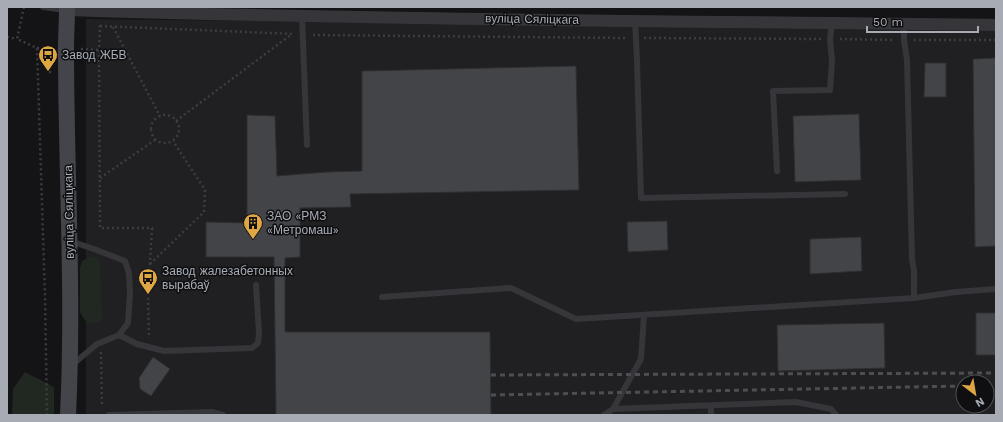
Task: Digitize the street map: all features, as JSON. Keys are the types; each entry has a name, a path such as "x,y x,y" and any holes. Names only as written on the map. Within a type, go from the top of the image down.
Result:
{"main road":[{"name":"вуліца Сяліцкага","path":"68,8 66,48 70,241 70,366 68,415"}],"street":[{"name":"вуліца Сяліцкага","path":"68,8 100,11 302,16 996,25"}],"lane":[{"path":"43,7 68,8"},
{"path":"302,16 307,145"},
{"path":"635,21 641,198 845,194"},
{"path":"777,172 773,91 830,90 832,61 830,38 832,23"},
{"path":"904,24 904,40 907,60 914,298"},
{"path":"70,241 94,248 125,261 129,273 130,294 128,323 119,335 96,344 70,366"},
{"path":"119,335 137,344 164,351 252,348 258,343 259,333 256,285"},
{"path":"382,297 511,288 576,319 914,298 956,292 996,289"},
{"path":"614,409 642,359 644,315"},
{"path":"604,415 614,409 796,402 831,409 836,415"},
{"path":"711,406 711,415"},
{"path":"110,415 212,412 223,415"}],"path":[{"path":"17,39 24,7"},
{"path":"100,11 100,228 152,228 148,295 149,337 147,340 137,344"},
{"path":"100,26 292,34 996,40"},
{"path":"113,27 160,116"},
{"path":"176,121 292,34"},
{"path":"7,37 17,39 37,48 45,288 47,415"},
{"path":"48,48 48,72"},
{"path":"164,115 176,121 179,129 178,134 173,141 164,144 155,140 152,136 151,127 156,118 164,115"},
{"path":"99,178 155,140"},
{"path":"150,265 204,212 205,190 173,141"},
{"path":"102,349 102,408"}],"shaded area":[{"path":"86,19 996,30 996,415 86,415"},
{"path":"93,256 98,258 100,262 102,317 100,321 93,324 85,320 80,312 80,268 82,261"},
{"path":"25,372 54,387 54,415 12,415 13,389"}],"building":[{"path":"996,58 996,246 975,247 973,59"},
{"path":"925,63 946,63 946,97 924,97"},
{"name":"ЗАО «РМЗ «Метромаш»","path":"576,66 579,190 350,194 351,207 300,208 300,257 285,258 285,332 490,332 491,415 276,415 274,257 206,257 206,222 247,223 247,115 275,116 277,176 362,171 362,71"},
{"path":"859,114 861,180 795,182 793,116"},
{"path":"667,221 668,250 628,252 627,222"},
{"path":"861,237 862,271 810,274 810,239"},
{"path":"976,313 996,313 996,355 976,355"},
{"path":"884,323 885,368 778,371 777,325"},
{"path":"153,357 170,369 151,396 140,389 139,378"}],"railway":[{"path":"491,375 996,373"},
{"path":"491,395 955,386"}],"place":[{"name":"Завод ЖБВ","path":"48,72"},
{"name":"ЗАО «РМЗ «Метромаш»","path":"253,240"},
{"name":"Завод жалезабетонных вырабаў","path":"148,295"}]}
